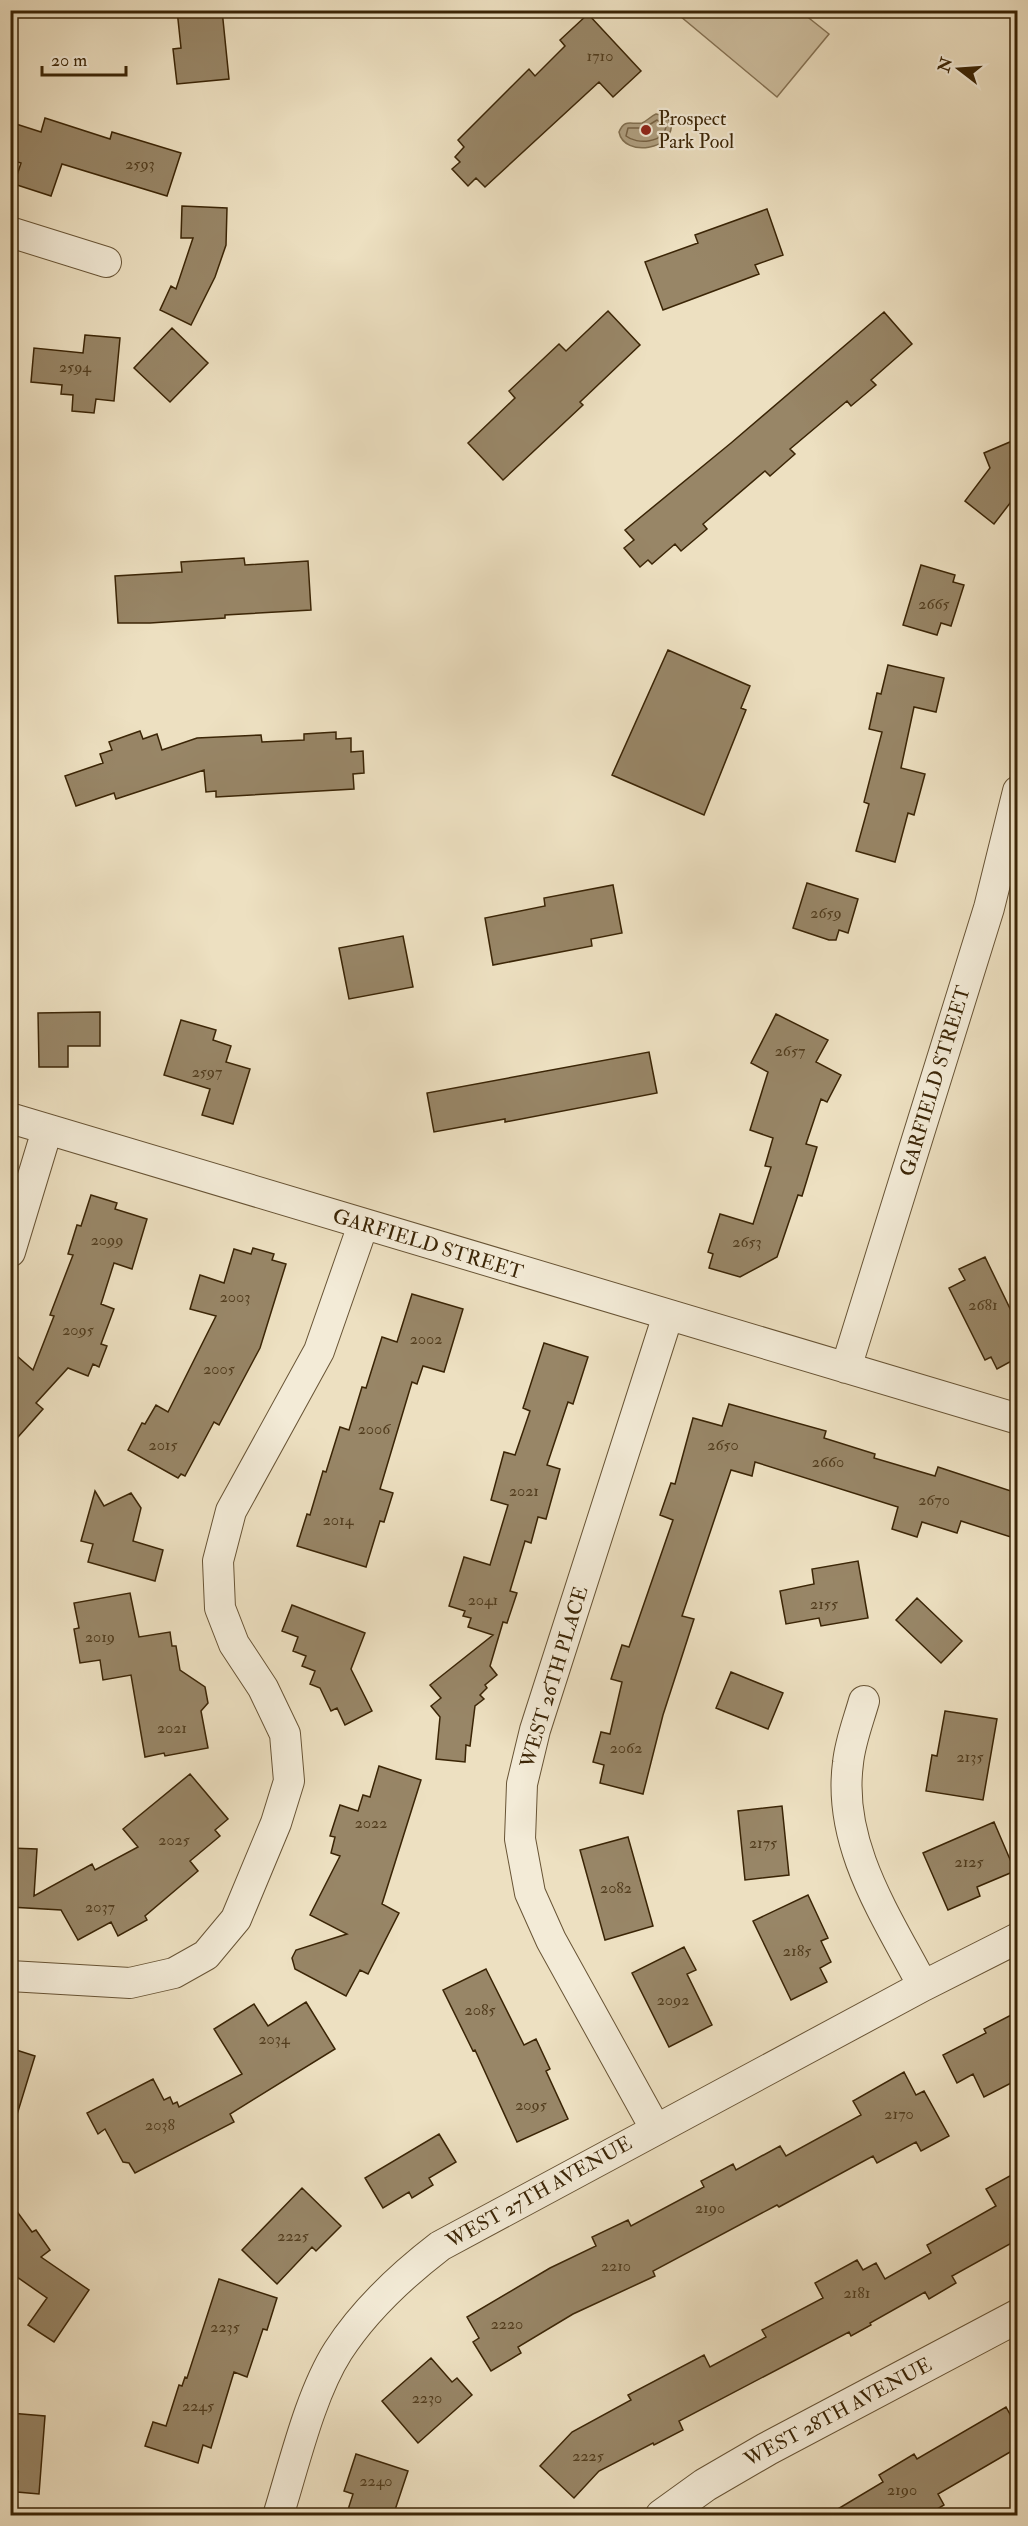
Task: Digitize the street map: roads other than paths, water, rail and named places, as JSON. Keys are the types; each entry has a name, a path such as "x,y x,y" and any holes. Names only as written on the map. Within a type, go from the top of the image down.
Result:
{"street":[{"path":"10,232 106,262"},
{"name":"GARFIELD STREET","path":"846,1368 989,908 1017,791"},
{"name":"GARFIELD STREET","path":"10,1118 1017,1419"},
{"path":"10,1252 47,1130"},
{"path":"10,1976 130,1983 174,1973 206,1955 236,1920 276,1823 289,1781 285,1734 263,1688 234,1644 220,1608 218,1561 231,1511 319,1351 363,1225"},
{"name":"WEST 26TH PLACE","path":"654,2128 547,1930 530,1893 520,1839 522,1784 535,1730 668,1315"},
{"path":"864,1701 847,1765 847,1794 853,1839 864,1873 923,1986"},
{"name":"WEST 27TH AVENUE","path":"278,2516 313,2406 337,2353 369,2310 399,2279 440,2246 654,2128 1017,1938"},
{"name":"WEST 28TH AVENUE","path":"662,2516 705,2485 767,2449 1017,2316"}],"water":[{"name":"Prospect Park Pool","path":"656,114 664,116 671,122 670,132 666,139 649,147 639,148 623,140 619,132 624,125 642,123"}],"place":[{"name":"Prospect Park Pool","path":"646,130"}]}
